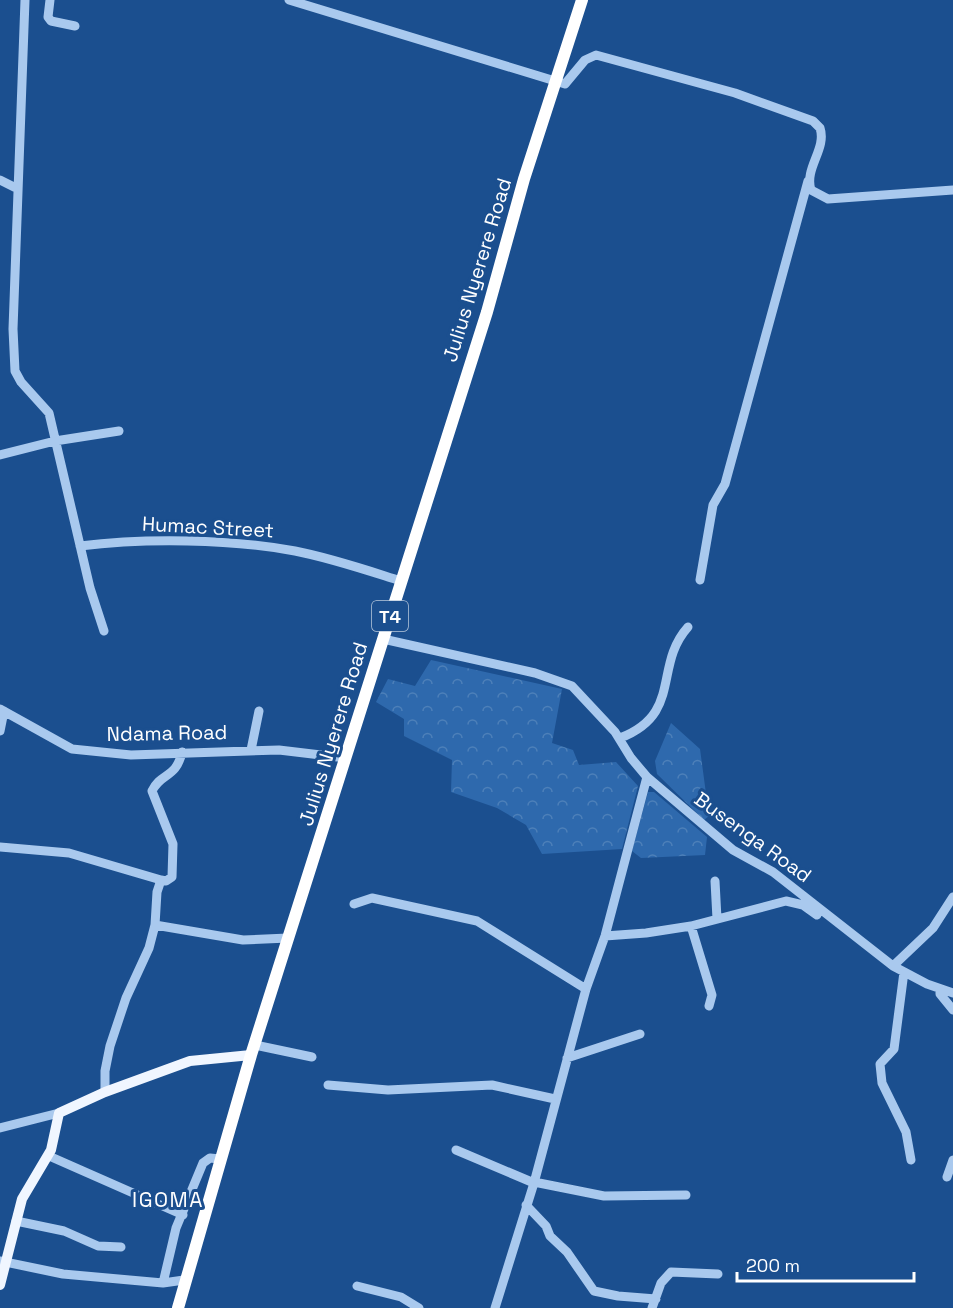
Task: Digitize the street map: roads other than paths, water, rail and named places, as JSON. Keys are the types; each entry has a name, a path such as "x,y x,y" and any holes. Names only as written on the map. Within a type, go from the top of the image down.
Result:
{"highway":[{"name":"Julius Nyerere Road","path":"178,1308 184,1280 253,1050 582,0"}],"main road":[{"path":"0,1286 2,1262 22,1199 48,1156 59,1113 105,1092 190,1061 253,1050"}],"street":[{"path":"25,0 13,329 15,371 21,382 49,413 80,546 104,631"},
{"path":"50,0 48,16 51,21 75,26"},
{"path":"290,0 556,82 568,83 585,60 596,55 735,93 813,121 820,128 821,138 725,484 713,505 700,580"},
{"path":"0,180 18,189"},
{"path":"808,181 811,190 828,199 953,190"},
{"path":"0,456 55,441 119,431"},
{"name":"Humac Street","path":"80,546 127,541 238,543 321,557 401,581"},
{"path":"620,738 637,731 655,714 678,639 688,627"},
{"name":"Busenga Road","path":"383,639 535,673 572,686 620,738 631,758 647,777 733,850 772,872 892,966 953,993"},
{"path":"0,731 2,710"},
{"name":"Ndama Road","path":"2,710 72,749 124,754 251,750 346,758"},
{"path":"251,750 259,711"},
{"path":"0,847 69,853 166,881 171,877 173,850 152,791 156,784 176,770 182,752"},
{"path":"495,1308 534,1183 586,989 605,936 647,777"},
{"path":"105,1092 105,1071 110,1046 126,998 149,948 155,925 157,892 161,880"},
{"path":"715,881 717,919"},
{"path":"892,966 933,928 953,897"},
{"path":"354,904 366,898 372,898 477,921 586,989"},
{"path":"605,936 691,926 786,901 803,905 825,920 842,927"},
{"path":"155,925 243,940 288,938"},
{"path":"691,926 712,995 709,1006"},
{"path":"904,972 894,1049 880,1064 882,1083 906,1132 911,1160"},
{"path":"940,989 940,994 953,1010"},
{"path":"567,1058 640,1034"},
{"path":"253,1050 312,1057"},
{"path":"328,1085 388,1090 492,1085 555,1099"},
{"path":"0,1128 59,1113"},
{"path":"456,1150 534,1183 604,1196 686,1195"},
{"path":"48,1156 183,1215"},
{"path":"163,1283 176,1228 203,1164 210,1158 220,1159"},
{"path":"946,1177 953,1160"},
{"path":"526,1205 546,1226 550,1236 569,1256 594,1291 654,1303 661,1283 671,1272 718,1274"},
{"path":"16,1221 64,1232 98,1246 122,1248"},
{"path":"2,1262 63,1274 163,1283 184,1280"},
{"path":"357,1286 400,1297 419,1308"}],"district":[{"name":"IGOMA","path":"168,1199"}]}
